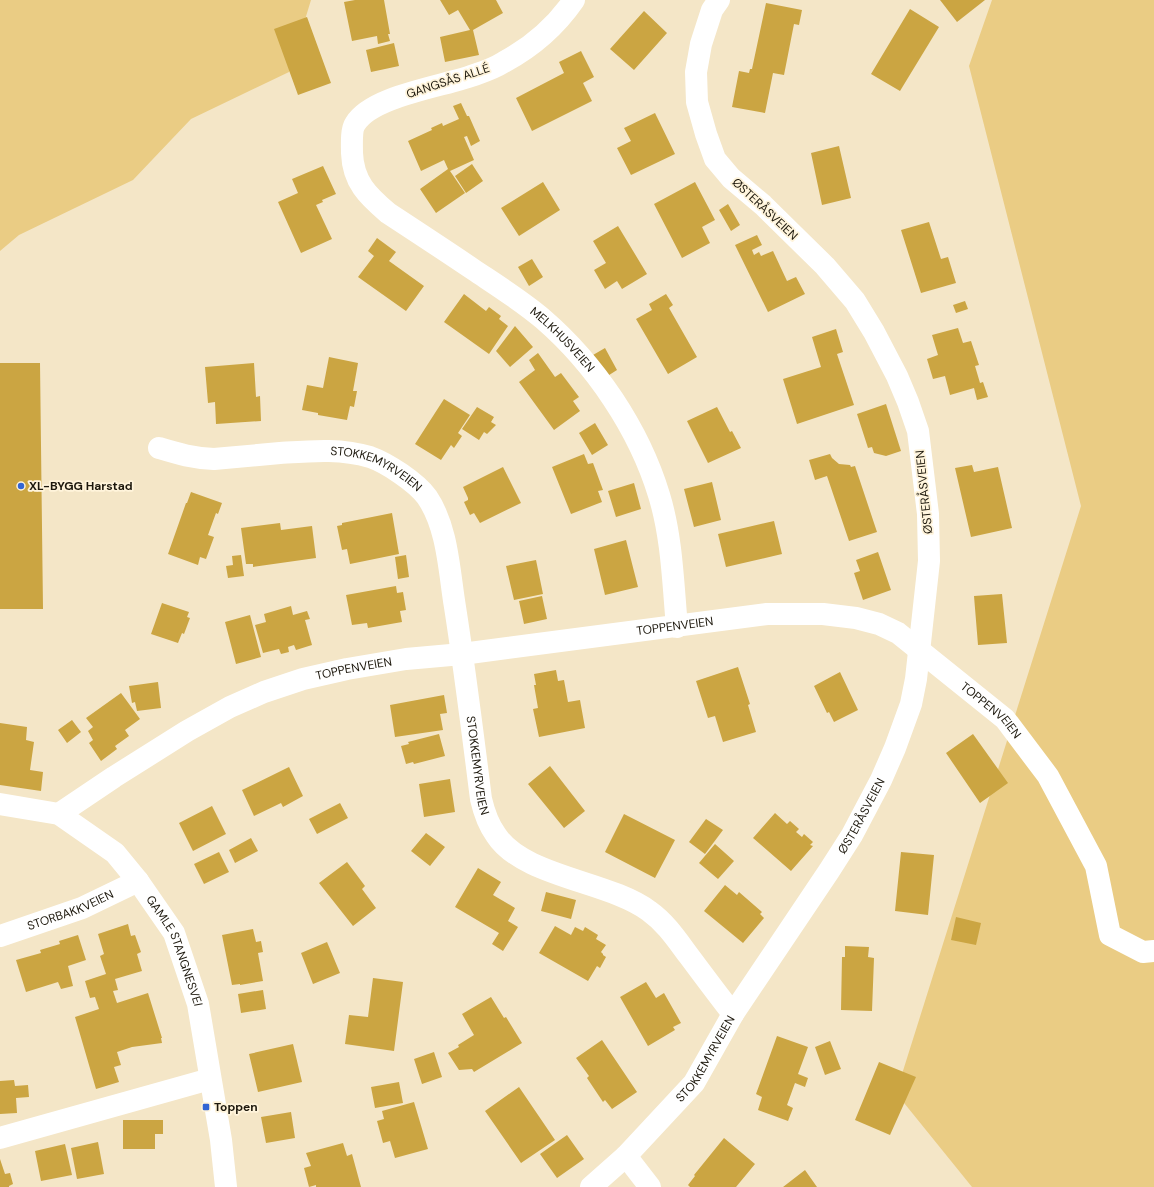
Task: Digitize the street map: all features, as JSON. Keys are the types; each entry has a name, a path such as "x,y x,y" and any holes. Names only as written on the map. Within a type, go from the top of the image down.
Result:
{"street":[{"name":"GANGSÅS ALLÉ","path":"354,124 374,107 392,99 476,75 504,62 529,46 548,31 574,0"},
{"name":"ØSTERÅSVEIEN","path":"719,0 712,10 701,44 696,72 697,102 714,159 731,178 763,205 825,266 855,301 874,332 897,376 918,431 928,514 929,561 919,651 911,704 895,748 881,780 852,835 733,1014"},
{"name":"MELKHUSVEIEN","path":"354,124 351,144 352,163 362,188 373,201 388,213 506,291 543,320 569,344 610,394 631,431 659,495 673,573 677,626"},
{"name":"STOKKEMYRVEIEN","path":"159,448 185,456 199,458 321,450 350,453 370,457 390,465 426,496 438,519 444,540 462,654 481,799 486,816 496,836 511,851 534,865 629,899 650,911 669,928 733,1014 694,1083 626,1156 590,1187"},
{"name":"TOPPENVEIEN","path":"59,814 187,731 230,707 264,692 303,679 346,669 406,659 462,654 767,614 830,615 856,618 879,624 898,632 919,651 1005,719 1048,776 1096,866 1110,935 1143,952 1154,951"},
{"name":"GAMLE STANGNESVEI","path":"0,804 59,814 115,853 138,881 174,933 198,1004 221,1140 226,1187"},
{"name":"STORBAKKVEIEN","path":"0,936 82,908 138,881"},
{"path":"0,1138 210,1079"},
{"path":"626,1156 650,1187"}],"shaded area":[{"path":"0,0 311,0 289,72 191,119 133,180 19,235 0,251"},
{"path":"992,0 1154,0 1154,1187 972,1187 896,1093 1081,506 969,66"}],"building":[{"path":"355,0 384,0 390,41 378,44 377,36 352,41 344,2"},
{"path":"440,0 496,0 503,13 473,30 479,55 445,62 440,37 470,30 458,10 449,15"},
{"path":"940,0 985,0 957,22"},
{"path":"766,3 802,10 799,25 794,24 784,75 773,73 765,113 732,107 739,71 749,73 750,69 752,69"},
{"path":"910,9 939,27 900,91 871,74"},
{"path":"644,11 667,33 634,70 610,49"},
{"path":"307,17 331,83 298,95 274,29"},
{"path":"394,43 399,66 371,72 366,50"},
{"path":"581,51 594,77 583,83 592,101 532,131 516,98 564,73 559,62"},
{"path":"461,103 467,116 469,116 480,141 471,146 467,136 464,137 474,160 450,171 465,193 436,213 420,189 448,169 444,160 421,171 408,141 432,130 431,128 442,123 443,126 459,119 453,106"},
{"path":"655,113 675,154 631,175 617,148 631,141 624,128"},
{"path":"839,146 851,198 822,205 811,153"},
{"path":"472,164 483,181 466,193 455,176"},
{"path":"323,166 336,194 322,200 323,202 316,205 332,239 301,253 278,202 298,193 292,179"},
{"path":"543,182 560,210 519,236 501,208"},
{"path":"695,182 715,220 702,227 710,243 682,258 654,204"},
{"path":"728,204 740,225 731,231 719,210"},
{"path":"929,222 941,259 948,257 956,283 921,293 901,230"},
{"path":"618,226 647,274 622,289 617,281 605,289 594,270 606,263 593,241"},
{"path":"757,235 762,245 752,250 754,255 759,252 761,256 773,251 787,281 796,277 805,294 768,312 735,245"},
{"path":"377,238 396,252 389,261 424,286 406,311 358,277 374,256 368,251"},
{"path":"532,259 543,277 529,286 518,267"},
{"path":"464,294 486,311 489,307 501,316 499,319 508,326 489,354 444,322"},
{"path":"666,294 673,305 669,308 697,357 668,374 636,319 652,310 649,304"},
{"path":"965,301 968,309 956,313 953,305"},
{"path":"515,326 533,347 510,367 496,351"},
{"path":"958,328 963,343 971,341 979,365 975,366 980,383 983,382 988,397 977,400 974,388 950,395 945,376 933,379 927,359 938,355 932,335"},
{"path":"836,329 843,352 837,354 854,405 797,424 783,379 821,367 812,337"},
{"path":"605,348 617,370 606,377 593,355"},
{"path":"538,353 555,377 561,373 579,397 573,401 580,411 554,430 519,382 535,370 529,360"},
{"path":"329,357 358,363 353,391 357,391 354,407 350,406 347,420 318,415 318,413 302,410 307,385 323,388"},
{"name":"XL-BYGG Harstad","path":"0,363 40,363 43,609 0,609"},
{"path":"254,363 256,397 260,396 261,421 216,424 215,402 208,403 205,367"},
{"path":"444,399 470,415 458,433 462,436 454,448 451,445 441,460 415,444"},
{"path":"886,404 901,451 886,456 874,453 872,447 868,448 857,414"},
{"path":"477,407 494,417 491,422 496,425 487,434 484,432 479,440 462,429"},
{"path":"717,407 730,432 732,431 741,448 708,463 687,421"},
{"path":"595,423 608,445 592,455 579,433"},
{"path":"584,454 588,464 593,463 603,490 598,491 602,502 571,514 552,467"},
{"path":"830,454 839,464 850,465 851,467 855,466 877,532 849,541 827,476 815,480 809,460"},
{"path":"972,465 974,472 998,467 1012,528 971,537 955,468"},
{"path":"503,467 521,503 480,523 474,513 470,515 464,502 468,500 468,498 463,487"},
{"path":"712,482 721,520 694,527 684,489"},
{"path":"634,483 641,509 616,517 608,491"},
{"path":"191,492 222,503 218,514 216,513 208,535 214,537 206,559 200,557 198,565 168,554"},
{"path":"392,513 399,554 350,564 347,549 342,550 337,526 342,525 342,523"},
{"path":"774,521 782,554 726,567 718,534"},
{"path":"280,523 281,530 312,526 316,558 253,567 253,564 246,564 241,528"},
{"path":"626,540 638,587 605,595 594,549"},
{"path":"878,552 891,590 863,600 854,573 860,571 856,560"},
{"path":"241,555 244,576 228,578 226,566 233,565 232,556"},
{"path":"406,555 409,577 398,579 395,557"},
{"path":"536,560 543,594 514,600 506,566"},
{"path":"396,586 397,593 403,592 406,610 400,611 402,622 368,628 367,623 352,625 346,595"},
{"path":"1002,594 1007,643 978,645 974,596"},
{"path":"542,596 547,619 524,624 519,601"},
{"path":"162,603 189,612 187,617 190,618 184,634 182,633 178,643 151,634"},
{"path":"291,606 293,615 307,611 310,619 305,620 312,645 296,650 294,645 288,647 289,652 281,654 279,649 263,653 255,625 266,622 264,614"},
{"path":"250,615 261,657 236,664 225,622"},
{"path":"738,667 750,704 748,705 756,732 723,742 715,716 708,718 696,681"},
{"path":"556,670 558,681 564,680 568,702 580,700 585,728 539,737 533,709 538,708 534,685 536,685 534,674"},
{"path":"840,672 858,710 834,722 829,712 827,713 814,686"},
{"path":"158,682 161,708 137,711 135,702 132,703 129,686"},
{"path":"121,693 140,719 125,730 129,736 115,746 117,749 101,761 89,743 93,740 88,731 93,727 86,718"},
{"path":"444,695 447,713 440,714 443,730 395,737 390,705"},
{"path":"72,720 81,732 67,743 58,730"},
{"path":"0,723 27,727 26,740 34,742 30,770 43,772 41,791 0,785"},
{"path":"439,734 445,756 414,764 413,762 406,764 401,746 409,744 408,742"},
{"path":"973,734 1008,783 980,803 946,753"},
{"path":"550,766 585,811 564,828 528,784"},
{"path":"289,767 303,796 283,807 281,803 254,816 242,790"},
{"path":"450,779 455,812 424,817 419,784"},
{"path":"340,803 348,818 317,834 309,819"},
{"path":"212,806 226,834 193,851 179,823"},
{"path":"775,813 787,824 790,821 799,829 796,832 802,837 804,834 813,842 810,845 813,846 791,871 753,838"},
{"path":"624,814 675,840 655,878 605,852"},
{"path":"706,819 723,830 705,854 689,842"},
{"path":"426,833 445,847 430,866 411,851"},
{"path":"251,838 258,851 235,863 229,850"},
{"path":"715,844 734,861 718,879 699,863"},
{"path":"219,852 229,872 204,884 194,864"},
{"path":"901,852 934,855 928,915 895,911"},
{"path":"347,862 365,886 362,889 376,908 353,926 319,883"},
{"path":"478,868 501,882 493,895 515,908 508,921 518,927 503,951 492,944 499,933 455,907"},
{"path":"725,885 737,895 739,892 762,912 760,914 764,918 743,943 704,911"},
{"path":"546,892 576,900 571,919 541,911"},
{"path":"956,917 981,923 976,945 951,940"},
{"path":"128,924 131,936 135,935 141,952 137,954 142,971 115,979 118,990 113,991 117,1003 148,993 162,1038 162,1043 132,1047 117,1052 121,1065 114,1067 119,1082 96,1089 75,1017 99,1009 95,997 90,998 85,981 106,974 100,956 104,954 98,934"},
{"path":"555,926 571,935 575,927 583,931 585,927 598,935 596,939 606,945 601,952 606,957 600,968 597,966 588,981 539,953"},
{"path":"253,929 256,942 261,941 263,952 258,953 263,981 232,985 222,935"},
{"path":"78,935 86,960 68,966 73,986 61,989 58,982 26,992 16,960 41,953 40,950 60,944 59,941"},
{"path":"327,942 340,973 313,984 301,953"},
{"path":"845,946 869,947 868,957 874,958 872,1011 841,1010 842,957 845,957"},
{"path":"373,978 403,982 394,1051 345,1044 349,1015 368,1017"},
{"path":"646,982 656,998 664,993 681,1023 673,1027 675,1030 648,1046 620,997"},
{"path":"263,990 266,1009 241,1013 238,994"},
{"path":"491,997 504,1018 506,1017 522,1043 474,1072 472,1069 459,1070 448,1053 459,1047 458,1045 474,1035 462,1014"},
{"path":"777,1036 808,1047 798,1074 808,1078 805,1087 795,1083 787,1105 793,1108 788,1121 758,1110 762,1097 756,1094"},
{"path":"602,1040 637,1092 612,1109 605,1100 603,1102 587,1078 589,1076 576,1058"},
{"path":"830,1041 841,1069 825,1075 815,1047"},
{"path":"293,1044 302,1082 258,1092 249,1054"},
{"path":"434,1052 442,1077 422,1084 414,1059"},
{"path":"879,1062 916,1077 890,1135 855,1120"},
{"path":"14,1080 15,1086 28,1085 29,1097 16,1098 17,1113 0,1114 0,1081"},
{"path":"399,1082 403,1103 375,1108 371,1087"},
{"path":"519,1087 555,1140 521,1163 485,1111"},
{"path":"414,1102 428,1149 395,1158 390,1141 383,1143 377,1121 384,1119 382,1111"},
{"path":"291,1112 295,1138 266,1143 261,1117"},
{"path":"123,1120 163,1120 163,1134 155,1134 155,1149 123,1149"},
{"path":"567,1135 584,1159 557,1178 540,1154"},
{"path":"724,1138 755,1164 736,1187 690,1187 688,1185 695,1176 694,1175"},
{"path":"98,1142 104,1174 77,1179 71,1148"},
{"path":"343,1143 347,1156 352,1154 361,1187 316,1187 316,1185 309,1187 304,1168 311,1166 306,1153"},
{"path":"65,1144 72,1175 41,1181 35,1151"},
{"path":"0,1159 5,1174 10,1173 13,1184 9,1187 0,1187"},
{"path":"805,1170 817,1187 783,1187"}],"place":[{"name":"XL-BYGG Harstad","path":"21,486"},
{"name":"Toppen","path":"206,1107"}]}
